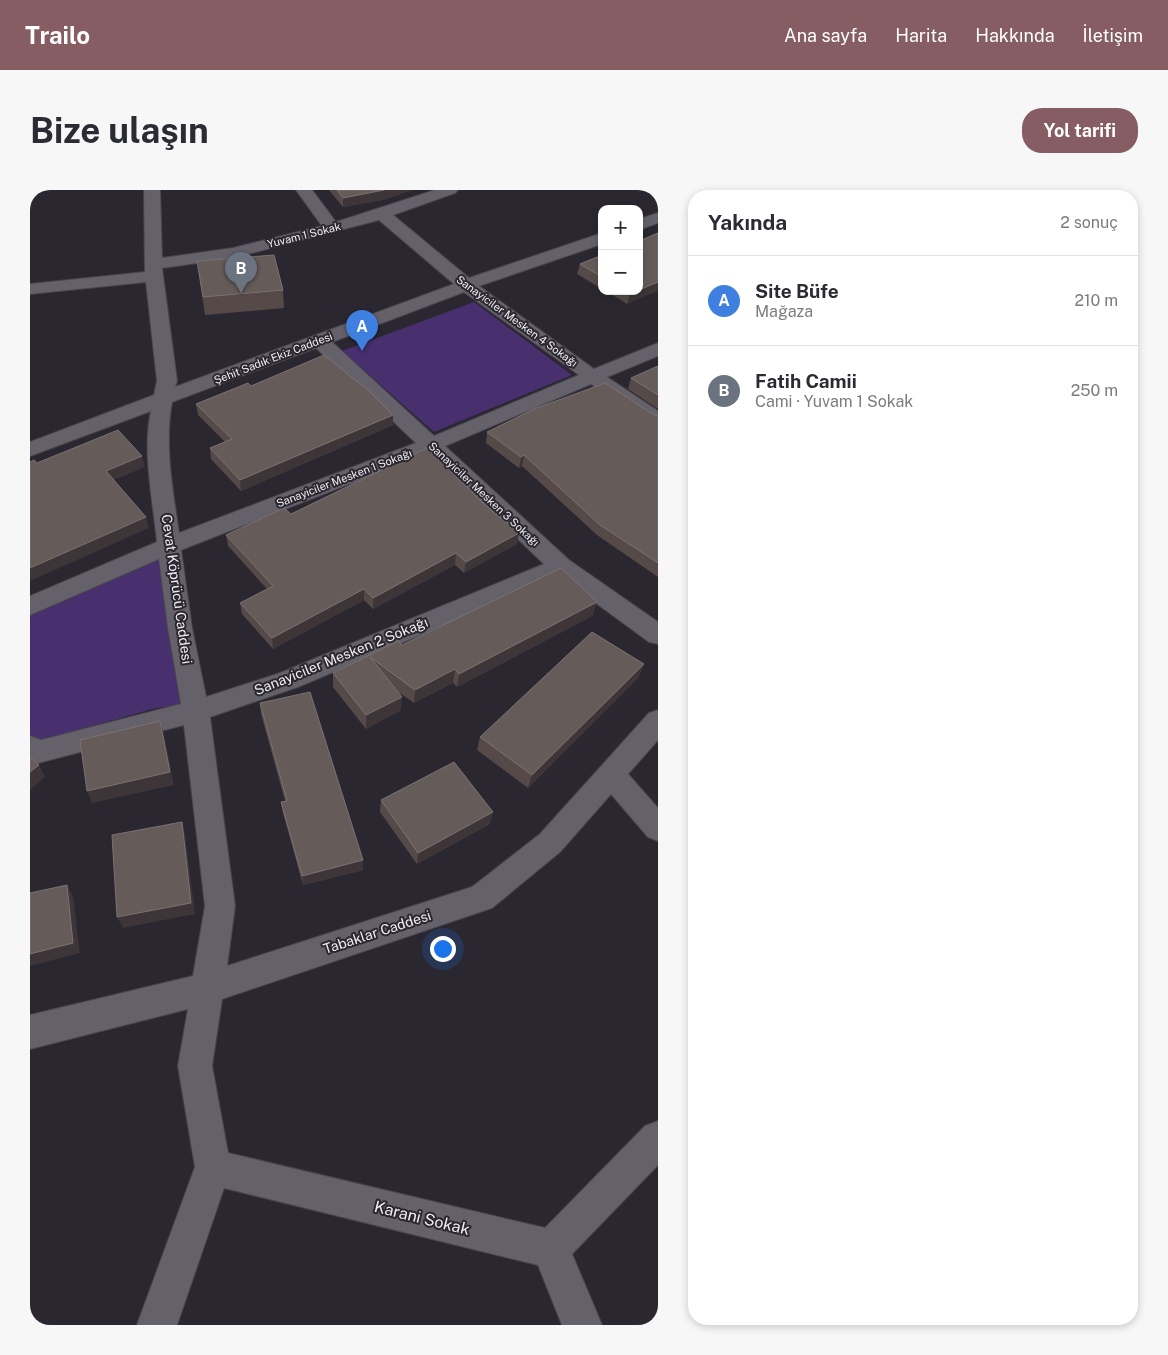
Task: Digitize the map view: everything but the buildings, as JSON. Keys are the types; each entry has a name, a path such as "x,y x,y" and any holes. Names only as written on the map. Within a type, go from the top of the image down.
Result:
{"street":[{"name":"Cevat Köprücü Caddesi","path":"152,190 154,270 167,381 158,423 161,481 180,628 196,711 220,906 195,1066 213,1167"},
{"path":"304,190 332,228"},
{"name":"Yuvam 1 Sokak","path":"30,289 154,270 233,253 382,214 450,190"},
{"name":"Sanayiciler Mesken 4 Sokağı","path":"382,214 466,285 592,376 658,420"},
{"path":"643,224 658,218"},
{"name":"Şehit Sadık Ekiz Caddesi","path":"30,449 161,402 466,285 598,239"},
{"name":"Sanayiciler Mesken 3 Sokağı","path":"319,340 561,566 658,636"},
{"name":"Sanayiciler Mesken 1 Sokağı","path":"30,606 170,545 432,444 658,350"},
{"name":"Sanayiciler Mesken 2 Sokağı","path":"30,747 38,752 196,711 289,680 561,566"},
{"name":"Tabaklar Caddesi","path":"30,1032 207,988 481,898 550,842 658,721"},
{"path":"610,774 658,828"},
{"path":"582,1325 551,1249 658,1140"},
{"path":"156,1325 213,1167"},
{"name":"Karani Sokak","path":"213,1167 551,1249"}],"shaded area":[{"path":"474,302 572,375 434,432 342,351"},
{"path":"161,557 184,704 152,709 40,741 30,739 30,612"}],"place":[{"name":"Fatih Camii","path":"241,293"},
{"name":"Site Büfe","path":"362,351"}]}
